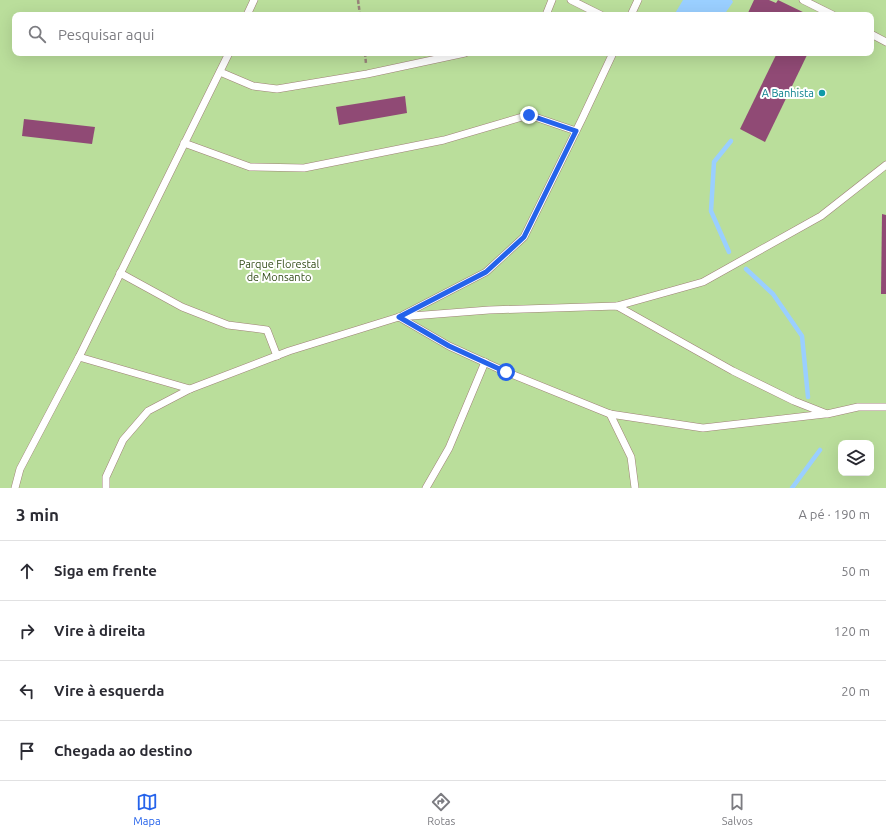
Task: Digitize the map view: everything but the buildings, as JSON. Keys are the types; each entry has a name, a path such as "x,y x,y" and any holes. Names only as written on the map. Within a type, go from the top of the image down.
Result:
{"lane":[{"path":"248,12 254,0"},
{"path":"547,12 552,0"},
{"path":"571,0 595,12"},
{"path":"632,12 638,0"},
{"path":"803,0 827,12"},
{"path":"874,36 886,42"},
{"path":"15,488 20,469 79,357 228,56"},
{"path":"220,72 253,86 277,89 368,74 451,56"},
{"path":"106,488 106,477 123,440 148,411 190,389 277,356 399,317 486,272 524,237 612,56"},
{"path":"184,143 250,167 304,168 444,140 529,115 576,131"},
{"path":"399,317 489,310 617,306 703,282 821,216 886,165"},
{"path":"120,273 182,307 228,326 267,330 277,356"},
{"path":"617,306 733,371 794,401 827,414"},
{"path":"399,317 449,346 610,414 703,428 827,414 858,407 886,407"},
{"path":"79,357 190,389"},
{"path":"426,488 449,448 485,362"},
{"path":"610,414 631,457 635,488"}],"path":[{"path":"358,0 360,12"}],"green space":[{"name":"Parque Florestal de Monsanto","path":"0,0 886,0 886,488 0,488"}],"water":[{"path":"683,0 732,0 733,2 726,12 676,12"}],"waterway":[{"path":"729,252 711,211 714,162 731,141"},
{"path":"746,269 773,294 802,336 808,397"},
{"path":"792,488 820,450"}],"place":[{"name":"A Banhista","path":"822,93"}],"route":[{"path":"506,372 449,346 399,317 486,272 524,237 576,131 529,115"}]}
